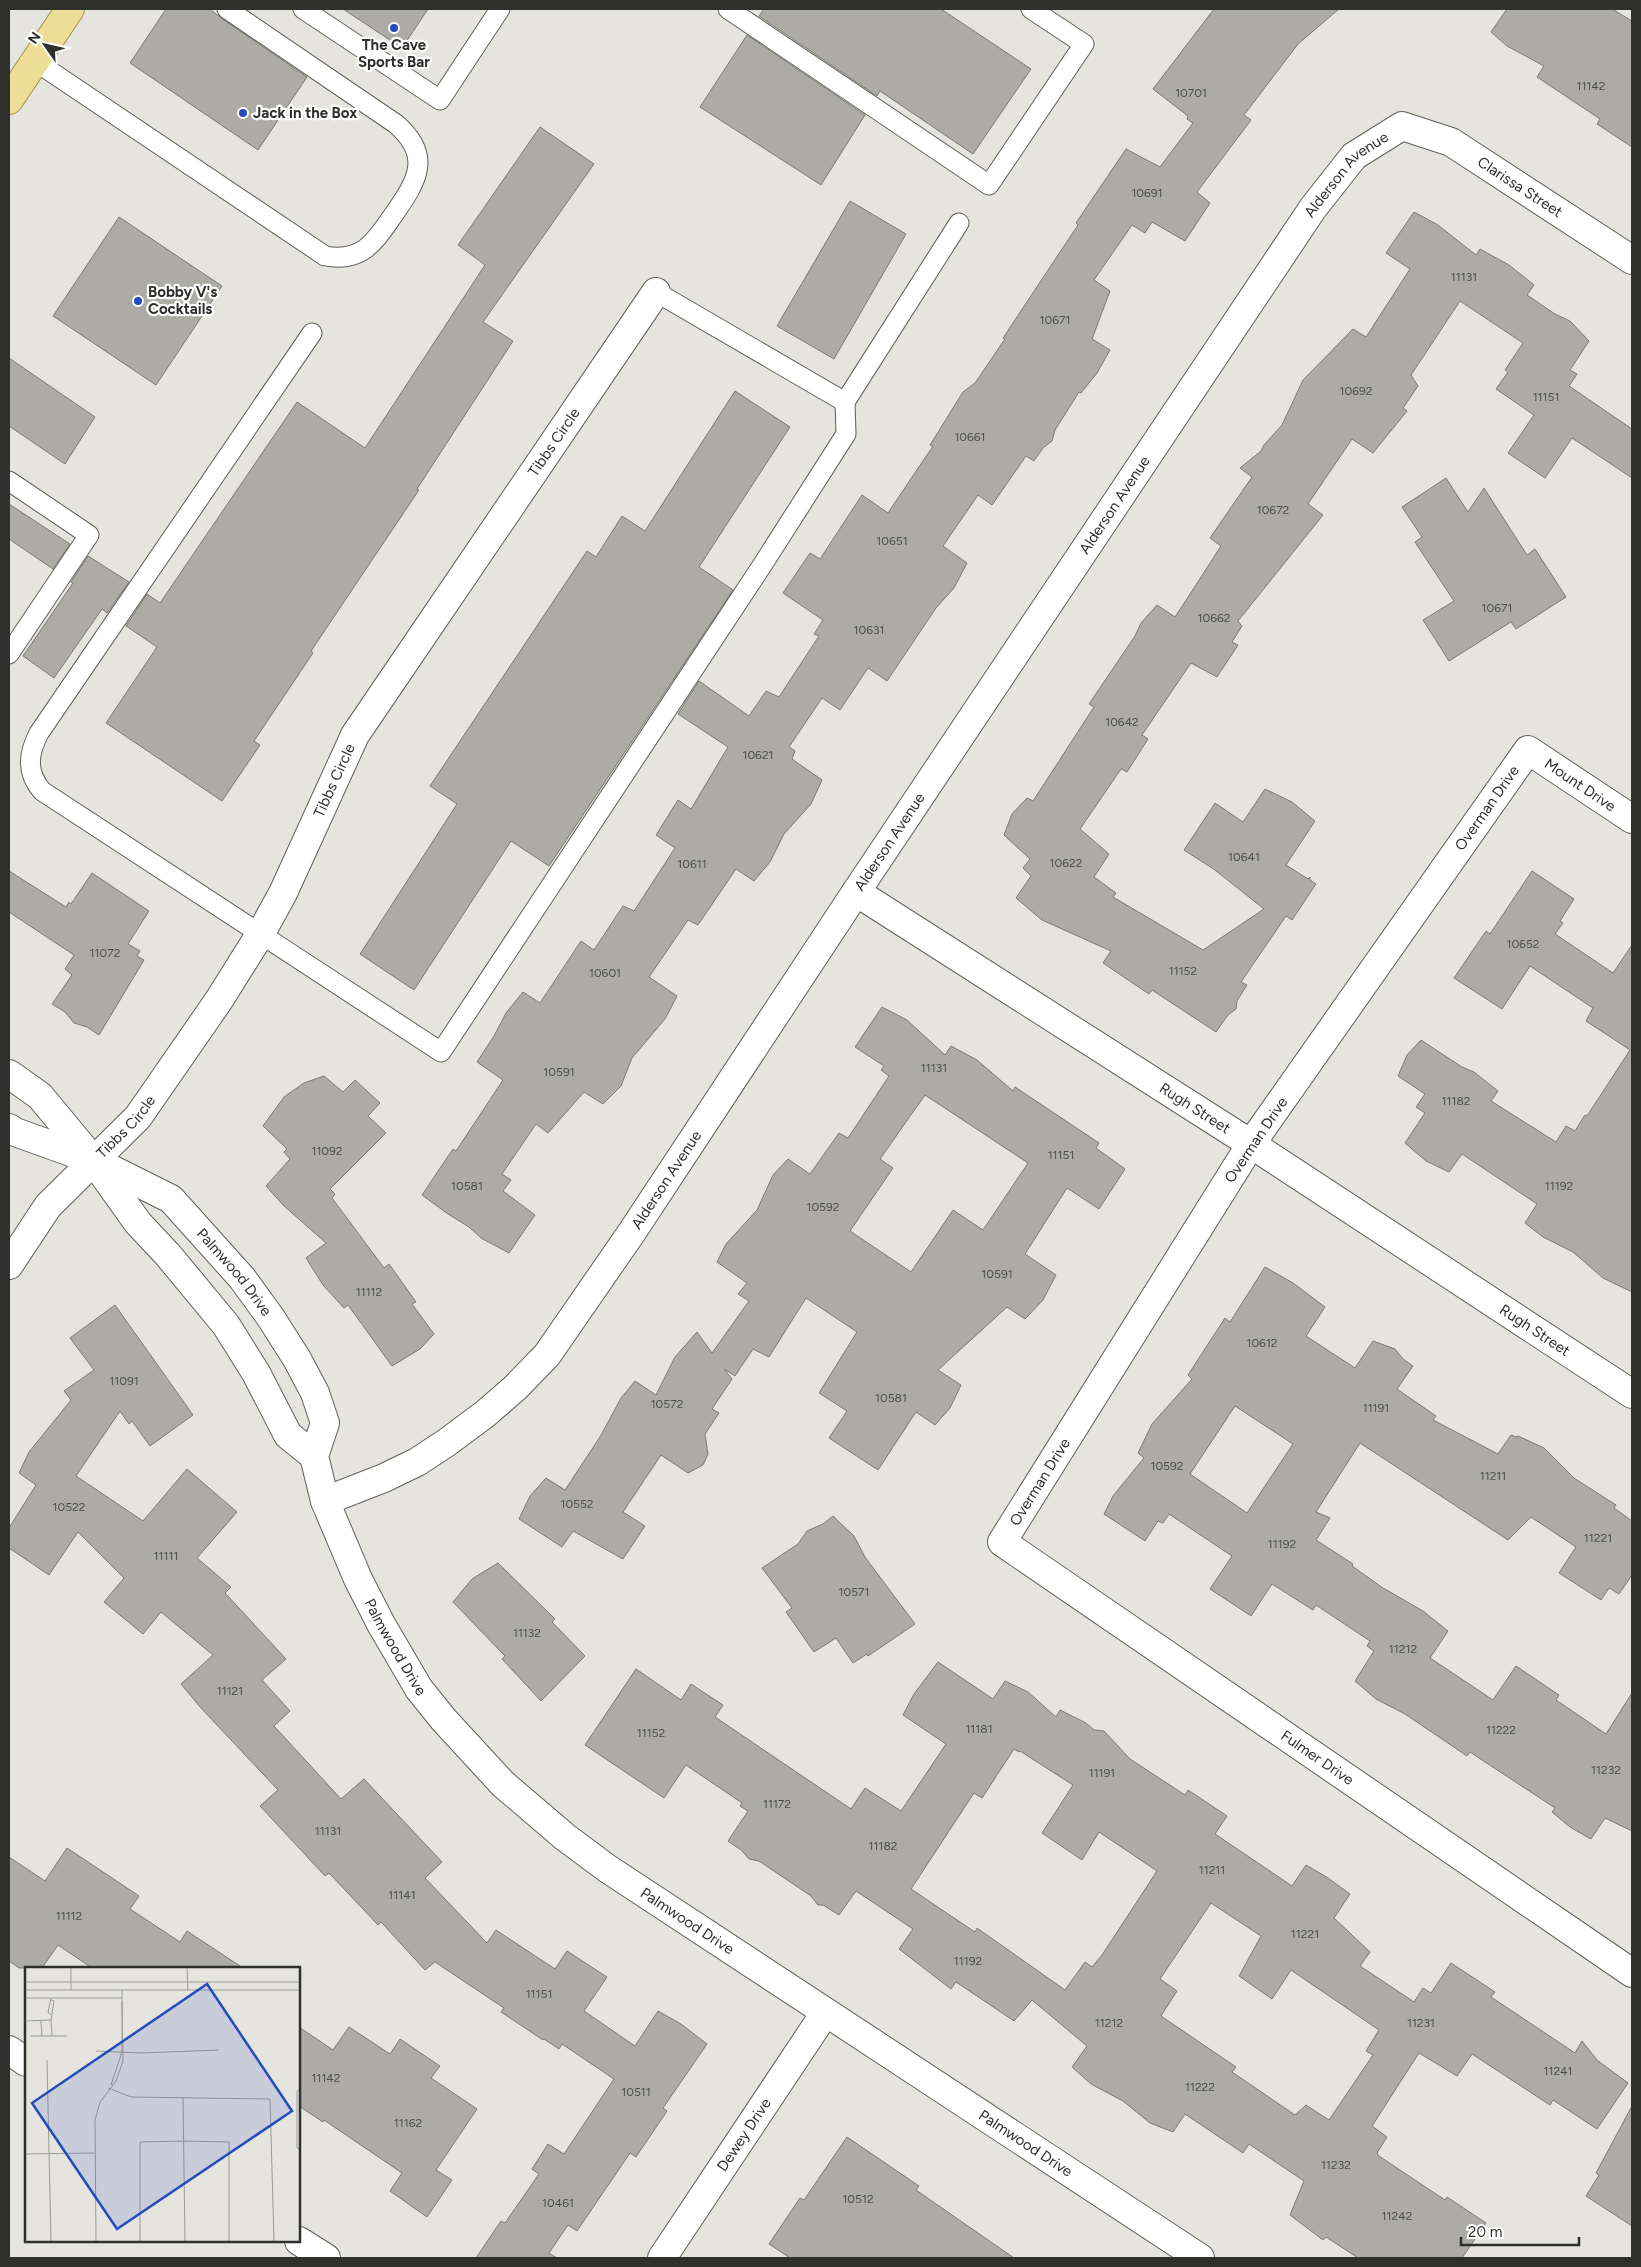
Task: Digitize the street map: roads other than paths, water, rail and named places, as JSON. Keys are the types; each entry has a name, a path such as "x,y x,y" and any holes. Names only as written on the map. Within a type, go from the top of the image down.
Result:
{"main road":[{"path":"9,100 70,9"}],"street":[{"name":"Clarissa Street","path":"1402,126 1451,142 1632,260"},
{"name":"Alderson Avenue","path":"325,1501 384,1478 417,1462 446,1444 515,1388 547,1355 632,1232 856,892 1313,208 1354,156 1402,126"},
{"name":"Tibbs Circle","path":"9,1265 48,1206 138,1117 219,1000 261,933 304,851 355,736 656,292"},
{"name":"Mount Drive","path":"1528,750 1632,819"},
{"name":"Overman Drive","path":"1002,1542 1251,1144 1528,750"},
{"name":"Rugh Street","path":"856,892 1251,1144 1632,1394"},
{"name":"Palmwood Drive","path":"9,1074 40,1096 93,1160 138,1223 179,1268 226,1326 256,1374 288,1435 314,1456"},
{"name":"Palmwood Drive","path":"9,1128 93,1160 171,1199 209,1239 242,1278 298,1359 315,1393 325,1423 314,1456 325,1501 358,1580 419,1689 444,1720 503,1784 558,1832 608,1869 1200,2258"},
{"name":"Fulmer Drive","path":"1002,1542 1632,1973"},
{"name":"Dewey Drive","path":"662,2258 825,2013"},
{"path":"9,2050 25,2061"},
{"path":"300,2242 326,2258"}],"lane":[{"path":"34,61 317,252 325,256 337,258 363,252 376,240 413,186 418,173 415,145 407,133 396,124 227,9"},
{"path":"303,9 440,100 500,9"},
{"path":"728,9 989,185 1084,44 1031,9"},
{"path":"312,333 39,733 30,757 30,770 34,782 42,791 441,1052 758,572 846,434 845,402 959,222"},
{"path":"656,292 845,402"},
{"path":"9,481 89,535 9,654"}],"place":[{"name":"The Cave Sports Bar","path":"394,28"},
{"name":"Jack in the Box","path":"243,113"},
{"name":"Bobby V's Cocktails","path":"138,301"}]}
